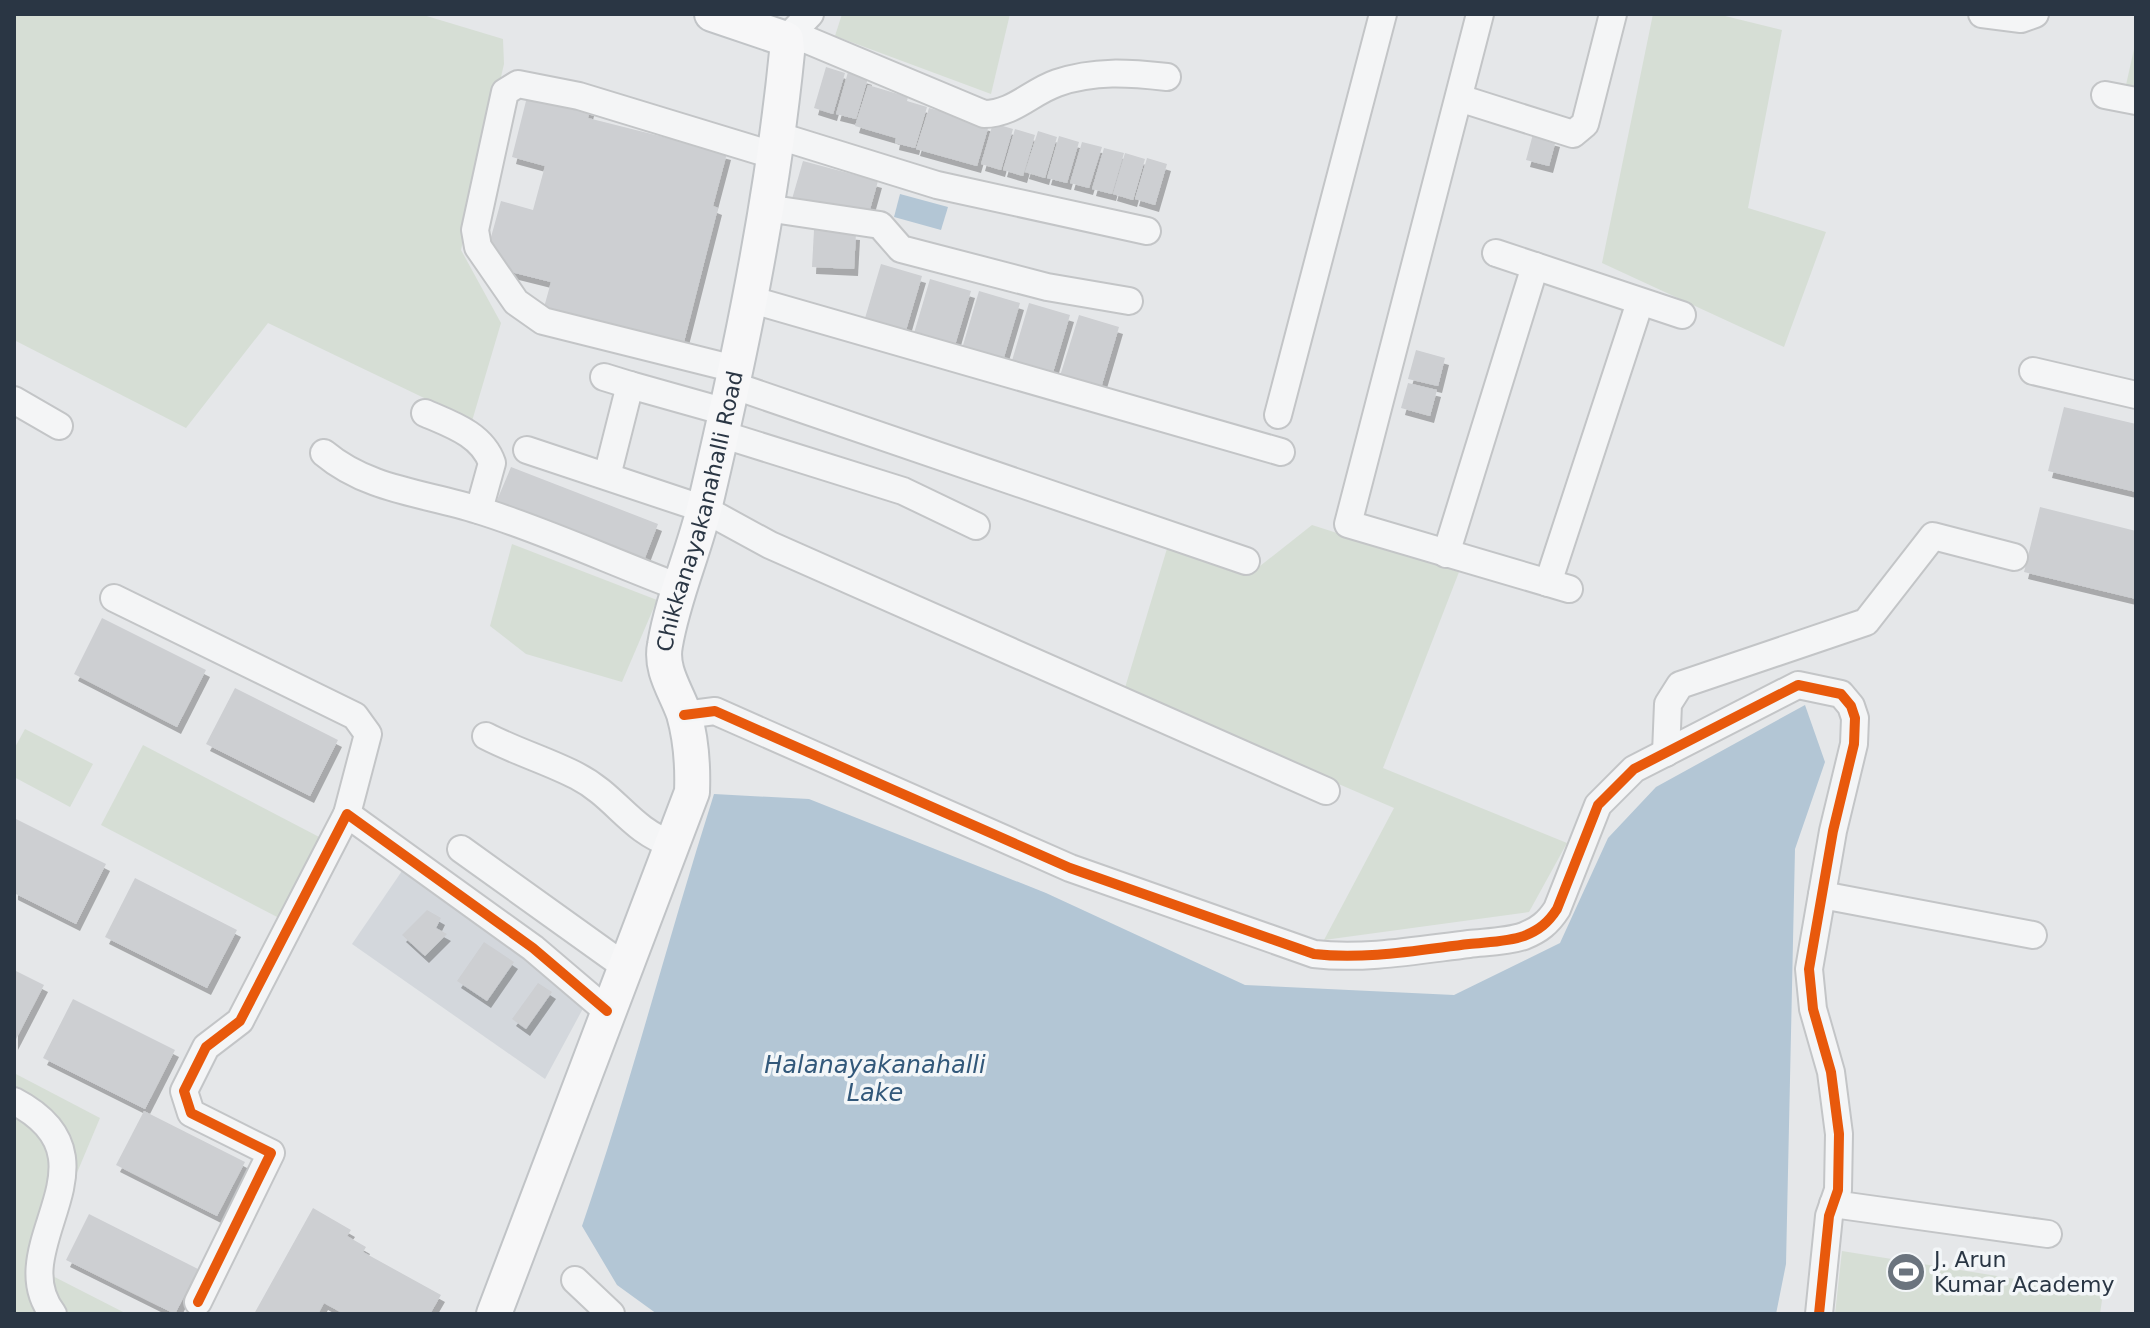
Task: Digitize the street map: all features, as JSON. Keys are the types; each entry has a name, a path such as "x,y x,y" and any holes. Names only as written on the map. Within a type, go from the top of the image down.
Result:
{"main road":[{"path":"712,14 789,37"},
{"name":"Chikkanayakanahalli Road","path":"494,1314 692,792 693,763 684,715 665,669 664,648 679,587 704,509 749,299 777,146 789,37"}],"street":[{"path":"810,14 789,37 984,114 1007,111 1056,84 1109,71 1167,77"},
{"path":"1278,415 1383,14"},
{"path":"1480,14 1348,524 1559,586 1640,302"},
{"path":"1459,98 1573,134 1578,132 1585,124 1613,14"},
{"path":"1982,14 2021,19 2035,14"},
{"path":"976,526 728,400 529,314 516,302 484,259 475,230 505,92 518,84 579,96 937,185 1147,231"},
{"path":"2105,95 2136,101"},
{"path":"766,208 880,225 901,249 1047,287 1129,301"},
{"path":"1496,253 1682,315"},
{"path":"1446,554 1535,266"},
{"path":"749,299 1281,452"},
{"path":"2033,371 2136,395"},
{"path":"604,377 630,385 728,400 1246,561"},
{"path":"607,476 630,385"},
{"path":"14,400 59,426"},
{"path":"425,413 467,431 490,456 492,463 479,510"},
{"path":"527,450 704,509 770,545 1326,791"},
{"path":"324,453 347,472 368,481 479,510 679,587"},
{"path":"1666,753 1668,704 1680,685 1866,622 1933,536 2014,557"},
{"path":"114,598 355,716 368,734 347,814 240,1021 206,1047 184,1091 191,1113 271,1153 198,1302"},
{"path":"684,715 715,711 726,715 1070,868 1323,956 1496,941 1522,936 1548,923 1598,805 1634,769 1798,685 1841,694 1851,706 1856,730 1809,969 1813,1009 1831,1072 1839,1134 1838,1190 1833,1204 1819,1314"},
{"path":"486,736 524,756 577,776 608,796 649,837 672,844"},
{"path":"347,814 533,948 607,1011"},
{"path":"461,849 627,968"},
{"path":"1822,895 2033,935"},
{"path":"14,1101 40,1118 54,1150 53,1168 20,1255 22,1276 33,1300 53,1314"},
{"path":"1833,1204 2048,1234"},
{"path":"575,1280 611,1314"}],"shaded area":[{"path":"14,14 420,14 503,39 504,64 461,250 501,323 472,421 268,323 186,428 14,340"},
{"path":"842,14 1010,14 991,94 835,36"},
{"path":"1653,14 1717,14 1782,30 1748,208 1826,232 1784,347 1602,263"},
{"path":"2136,40 2136,88 2126,85"},
{"path":"1312,525 1459,572 1383,768 1567,843 1529,912 1324,940 1394,808 1124,691 1169,542 1255,570"},
{"path":"512,544 657,600 622,682 526,654 490,626"},
{"path":"25,729 93,764 70,807 14,777 14,749"},
{"path":"143,745 323,839 281,919 101,825"},
{"path":"404,868 587,1001 545,1079 352,944"},
{"path":"14,1073 100,1118 37,1268 127,1314 14,1314"},
{"name":"J. Arun Kumar Academy","path":"1842,1251 2103,1293 2100,1314 1835,1314"}],"water":[{"path":"900,194 948,207 941,230 894,217"},
{"name":"Halanayakanahalli Lake","path":"1805,705 1825,762 1795,849 1786,1264 1776,1314 657,1314 617,1285 582,1226 714,794 809,799 1046,893 1245,985 1454,995 1560,943 1608,838 1656,787"}],"building":[{"path":"826,67 845,73 833,114 814,108"},
{"path":"848,72 868,78 856,119 836,114"},
{"path":"868,85 908,97 907,101 927,107 915,148 895,143 896,138 855,126"},
{"path":"528,93 590,109 588,118 727,153 713,206 718,208 683,346 543,311 551,282 491,267 488,248 501,201 533,210 545,166 512,157"},
{"path":"929,108 989,125 977,166 916,149"},
{"path":"993,123 1013,129 1001,170 981,164"},
{"path":"1015,129 1035,135 1023,176 1003,170"},
{"path":"1038,131 1057,137 1045,178 1025,172"},
{"path":"1533,134 1556,140 1549,166 1526,160"},
{"path":"1059,136 1079,142 1067,183 1047,178"},
{"path":"1082,142 1102,147 1089,188 1070,183"},
{"path":"1104,148 1124,153 1112,194 1092,189"},
{"path":"1125,153 1145,159 1133,200 1113,194"},
{"path":"1147,158 1167,164 1155,205 1135,199"},
{"path":"803,161 878,181 867,220 792,199"},
{"path":"814,230 856,233 854,269 812,267"},
{"path":"881,264 922,276 904,337 863,325"},
{"path":"930,279 971,291 953,352 912,340"},
{"path":"979,291 1020,303 1002,364 961,352"},
{"path":"1029,303 1070,315 1052,376 1011,364"},
{"path":"1079,315 1119,327 1101,388 1060,376"},
{"path":"1416,350 1445,358 1438,386 1408,379"},
{"path":"1408,383 1437,390 1430,416 1401,408"},
{"path":"2064,407 2136,424 2136,492 2048,471"},
{"path":"511,467 658,524 643,563 495,505"},
{"path":"2040,507 2136,531 2136,599 2024,572"},
{"path":"102,618 206,670 177,727 74,674"},
{"path":"235,688 338,740 310,796 206,744"},
{"path":"14,818 106,864 76,924 14,893"},
{"path":"135,878 237,930 207,988 105,937"},
{"path":"427,910 441,918 436,928 447,934 425,956 402,935"},
{"path":"484,942 514,962 487,1001 457,981"},
{"path":"14,970 44,985 14,1043"},
{"path":"538,983 552,992 526,1029 512,1019"},
{"path":"73,999 175,1050 145,1109 43,1058"},
{"path":"144,1111 245,1162 217,1216 116,1165"},
{"path":"313,1208 351,1230 347,1236 366,1247 363,1252 441,1295 430,1314 344,1314 324,1303 318,1314 254,1314"},
{"path":"89,1214 198,1269 175,1314 66,1260"}],"cycle path":[{"path":"684,715 715,711 1070,868 1314,954 1352,956 1504,941 1534,931 1547,922 1557,909 1598,805 1634,769 1798,685 1841,694 1851,706 1855,718 1854,744 1833,831 1809,969 1813,1009 1831,1072 1839,1134 1838,1190 1829,1216 1819,1314"},
{"path":"198,1302 271,1153 191,1113 184,1091 206,1047 240,1021 347,814 533,948 607,1011"}],"place":[{"name":"J. Arun Kumar Academy","path":"1906,1272"}]}
